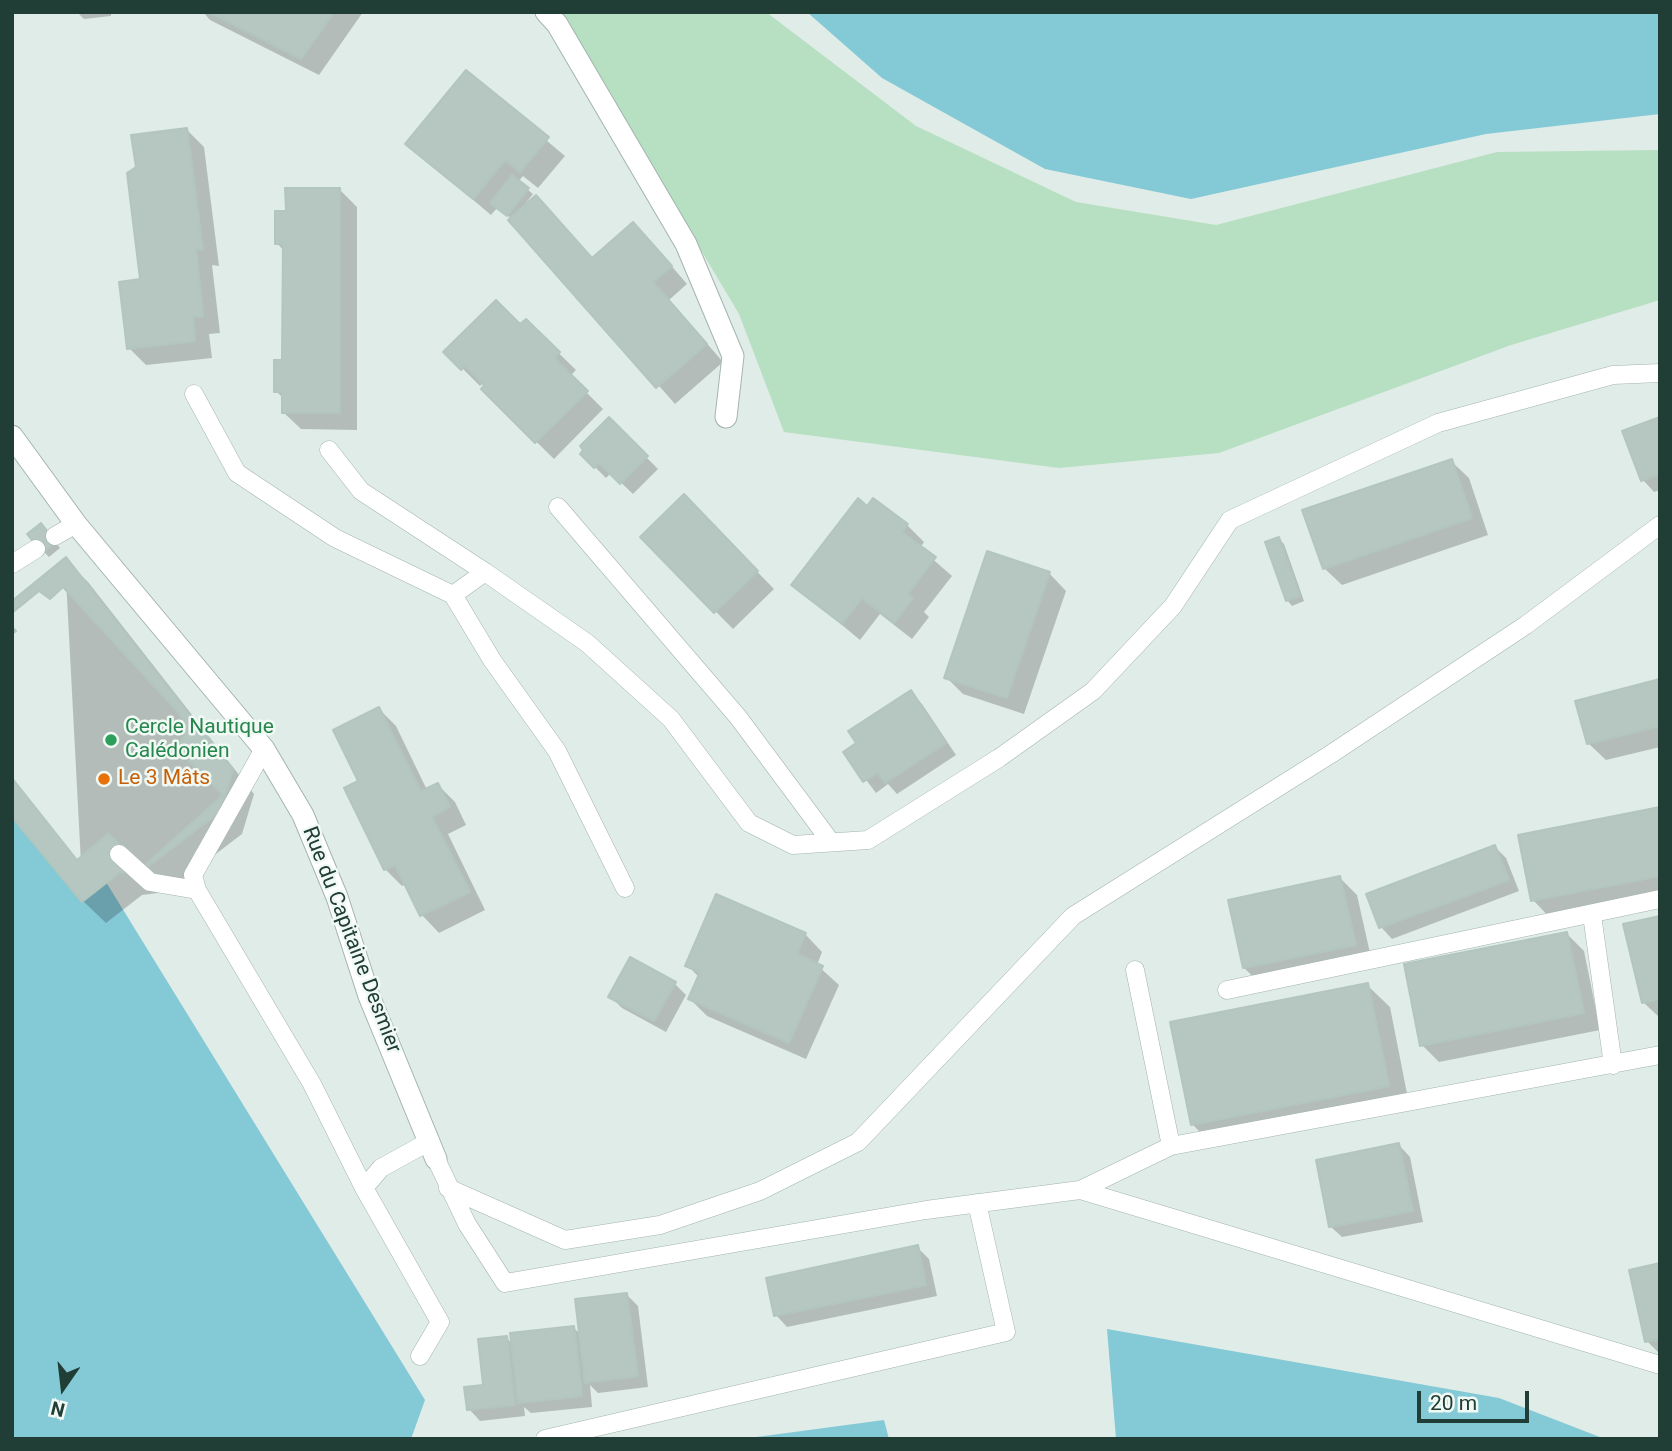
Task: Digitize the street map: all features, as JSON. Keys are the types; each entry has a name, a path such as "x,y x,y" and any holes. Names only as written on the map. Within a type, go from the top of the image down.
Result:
{"street":[{"path":"546,12 557,24 686,244 733,356 726,417"},
{"name":"Rue du Capitaine Desmier","path":"12,436 76,524 264,748 303,815 337,897 369,996 433,1150"}],"lane":[{"path":"329,450 361,491 587,643 671,719 749,823 793,845 867,840 999,758 1093,691 1173,607 1230,520 1438,424 1613,375 1660,373"},
{"path":"194,394 237,472 335,538 453,596 492,660 557,751 625,888"},
{"path":"558,507 738,717 831,842"},
{"path":"55,536 76,524"},
{"path":"448,1188 565,1240 660,1224 760,1191 858,1142 1073,916 1331,754 1526,625 1660,525"},
{"path":"12,564 36,549"},
{"path":"453,596 485,572"},
{"path":"264,748 193,875 197,890 312,1084 364,1188 440,1322 420,1356"},
{"path":"119,854 150,882 197,890"},
{"path":"1227,990 1660,900"},
{"path":"1592,915 1612,1065"},
{"path":"1135,970 1171,1146"},
{"path":"364,1188 381,1168 433,1150 448,1188 505,1283 977,1203 1080,1189 1171,1146 1660,1055"},
{"path":"1080,1189 1660,1365"},
{"path":"545,1439 1006,1332 977,1203"}],"green space":[{"path":"559,12 766,12 916,126 1076,202 1216,225 1497,152 1660,150 1660,300 1511,345 1219,453 1059,468 784,432 739,314"}],"water":[{"path":"807,12 1660,12 1660,114 1486,134 1191,199 1045,169 882,78"},
{"path":"12,817 106,882 425,1400 411,1439 12,1439"},
{"path":"1107,1329 1499,1398 1605,1439 1116,1439"},
{"path":"884,1420 889,1439 748,1439 749,1438"}],"building":[{"path":"209,12 334,12 301,59"},
{"path":"466,70 549,137 520,172 505,160 473,199 405,144"},
{"path":"187,128 203,250 196,249 203,316 193,317 195,341 127,349 119,282 140,279 127,173 136,167 131,135"},
{"path":"512,175 529,188 507,216 490,203"},
{"path":"285,188 340,188 340,413 282,413 282,392 274,392 274,360 282,360 283,244 275,244 275,211 286,211"},
{"path":"536,195 592,258 633,222 672,266 653,282 707,344 656,388 508,220"},
{"path":"496,300 520,324 526,319 560,352 554,358 588,391 535,443 481,389 484,385 465,366 461,370 443,352"},
{"path":"609,417 648,456 620,484 599,463 594,468 580,454 583,450 580,446"},
{"path":"1660,417 1660,474 1641,481 1622,431"},
{"path":"1452,459 1472,518 1323,569 1302,510"},
{"path":"684,494 758,571 714,613 640,537"},
{"path":"858,498 867,506 873,498 908,524 902,532 936,557 908,594 913,598 894,623 862,598 842,624 791,585"},
{"path":"41,523 56,542 42,553 27,534"},
{"path":"1279,537 1300,596 1286,601 1265,542"},
{"path":"987,551 1050,572 1007,698 944,678"},
{"name":"Cercle Nautique Calédonien","path":"66,557 233,770 220,812 143,870 119,873 82,902 12,817 12,601"},
{"name":"Cercle Nautique Calédonien","path":"63,587 179,713 186,732 177,749 223,795 144,866 108,834 77,860 12,778 12,634 16,631 12,627 12,613 39,591 50,599"},
{"path":"1660,679 1660,726 1587,744 1575,701"},
{"path":"911,690 946,743 885,783 878,773 863,782 843,752 856,743 848,731"},
{"path":"379,707 421,791 438,783 450,807 432,817 470,892 420,916 395,865 384,870 344,788 358,781 333,730"},
{"path":"1660,807 1660,876 1531,901 1518,835"},
{"path":"1495,845 1509,880 1379,928 1366,894"},
{"path":"1340,876 1356,945 1243,968 1228,900"},
{"path":"716,894 806,933 797,954 823,966 789,1043 688,999 700,972 685,966"},
{"path":"1660,916 1660,999 1642,1003 1623,924"},
{"path":"1567,932 1584,1013 1420,1046 1404,964"},
{"path":"630,957 676,982 654,1021 608,997"},
{"path":"1368,983 1389,1086 1191,1125 1170,1022"},
{"path":"1399,1143 1413,1211 1329,1227 1316,1160"},
{"path":"918,1245 926,1285 774,1316 766,1278"},
{"path":"1660,1263 1660,1339 1645,1342 1629,1270"},
{"path":"627,1293 638,1376 585,1383 575,1299"},
{"path":"574,1326 582,1396 518,1403 510,1333"},
{"path":"507,1336 515,1405 467,1410 464,1387 483,1385 478,1339"}],"place":[{"name":"Cercle Nautique Calédonien","path":"111,740"},
{"name":"Le 3 Mâts","path":"104,779"}]}
